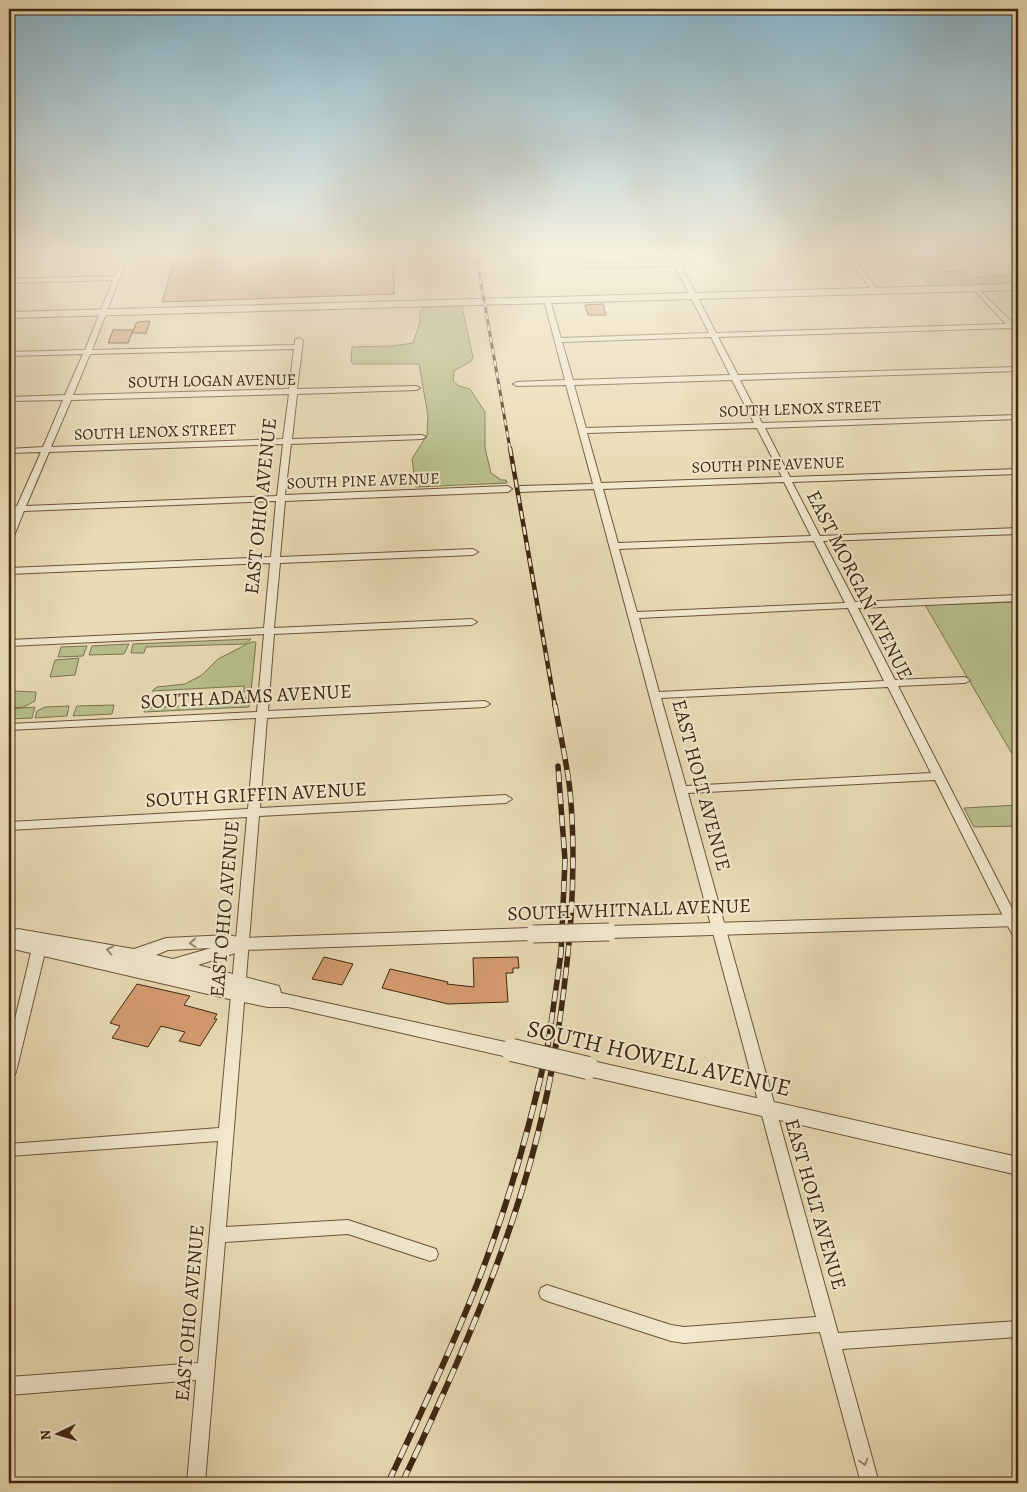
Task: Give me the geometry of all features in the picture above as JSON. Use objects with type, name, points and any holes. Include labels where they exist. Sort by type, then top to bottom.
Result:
[{"type":"street","points":[[9,536],[100,324]]},
{"type":"street","name":"EAST HOLT AVENUE","points":[[553,324],[766,1109],[870,1483]]},
{"type":"street","name":"EAST MORGAN AVENUE","points":[[707,324],[938,776],[1016,924]]},
{"type":"street","points":[[557,340],[1016,328]]},
{"type":"street","name":"EAST OHIO AVENUE","points":[[88,352],[298,343],[269,631],[196,1483]]},
{"type":"street","points":[[9,354],[88,352]]},
{"type":"street","points":[[517,384],[734,376],[1018,369]]},
{"type":"street","name":"SOUTH LOGAN AVENUE","points":[[9,399],[416,388]]},
{"type":"street","name":"SOUTH LENOX STREET","points":[[582,431],[1018,416]]},
{"type":"street","name":"SOUTH LENOX STREET","points":[[9,451],[422,437]]},
{"type":"street","name":"SOUTH PINE AVENUE","points":[[520,489],[1018,471]]},
{"type":"street","name":"SOUTH PINE AVENUE","points":[[9,509],[508,489]]},
{"type":"street","points":[[614,546],[1018,530]]},
{"type":"street","points":[[9,571],[473,552]]},
{"type":"street","points":[[632,615],[1018,598]]},
{"type":"street","points":[[9,643],[472,622]]},
{"type":"street","points":[[654,695],[965,680]]},
{"type":"street","name":"SOUTH ADAMS AVENUE","points":[[9,727],[485,704]]},
{"type":"street","points":[[680,790],[938,776]]},
{"type":"street","name":"SOUTH GRIFFIN AVENUE","points":[[9,826],[506,799]]},
{"type":"street","name":"SOUTH WHITNALL AVENUE","points":[[136,956],[166,944],[229,942],[242,944],[718,929],[1016,924]]},
{"type":"street","name":"SOUTH HOWELL AVENUE","points":[[9,934],[144,973],[238,988]]},
{"type":"street","name":"SOUTH HOWELL AVENUE","points":[[9,942],[40,943],[136,956],[174,964],[268,1000],[288,1000],[1018,1166]]},
{"type":"street","points":[[9,1072],[40,943]]},
{"type":"street","name":"SOUTH WHITNALL AVENUE","points":[[144,973],[229,950],[242,944]]},
{"type":"street","points":[[9,1150],[226,1134]]},
{"type":"street","points":[[217,1235],[348,1227],[430,1254]]},
{"type":"street","points":[[547,1293],[671,1333],[684,1335],[826,1324]]},
{"type":"street","points":[[832,1342],[1018,1329]]},
{"type":"street","points":[[9,1386],[206,1371]]},
{"type":"green space","points":[[419,324],[466,324],[473,358],[470,362],[454,371],[453,381],[459,386],[470,389],[485,412],[485,448],[491,473],[501,480],[506,480],[507,483],[416,487],[412,459],[427,435],[428,416],[419,364],[354,364],[351,362],[352,347],[392,346],[413,343]]},
{"type":"green space","points":[[1018,602],[1018,764],[925,605]]},
{"type":"green space","points":[[251,639],[245,644],[146,647],[144,653],[131,653],[133,644]]},
{"type":"green space","points":[[251,642],[256,642],[251,692],[244,692],[244,686],[152,691],[157,687],[185,684],[202,675],[218,659]]},
{"type":"green space","points":[[129,644],[124,654],[89,655],[92,646]]},
{"type":"green space","points":[[87,646],[83,656],[58,657],[61,647]]},
{"type":"green space","points":[[79,658],[75,675],[50,677],[55,660]]},
{"type":"green space","points":[[14,691],[36,692],[35,701],[24,707],[9,708],[9,693]]},
{"type":"green space","points":[[250,697],[249,707],[144,712],[145,708],[235,703],[243,698]]},
{"type":"green space","points":[[114,705],[112,714],[73,716],[77,706]]},
{"type":"green space","points":[[69,706],[67,716],[35,718],[37,711],[45,707]]},
{"type":"green space","points":[[35,707],[32,718],[9,719],[9,709]]},
{"type":"green space","points":[[1018,805],[1018,826],[974,827],[964,808]]},
{"type":"building","points":[[136,324],[149,324],[146,333],[132,333]]},
{"type":"building","points":[[113,330],[133,330],[128,343],[108,343]]},
{"type":"building","points":[[324,957],[353,964],[342,985],[312,979]]},
{"type":"building","points":[[518,957],[519,968],[513,968],[513,973],[506,973],[508,1002],[448,1004],[382,988],[390,969],[448,982],[447,984],[474,987],[473,958]]},
{"type":"building","points":[[137,984],[190,996],[184,1005],[217,1014],[214,1019],[217,1019],[200,1046],[179,1041],[185,1032],[161,1026],[148,1047],[112,1038],[120,1026],[110,1023]]},
{"type":"railway","points":[[488,324],[510,449]]},
{"type":"railway","points":[[510,448],[555,706]]},
{"type":"railway","points":[[555,705],[570,791],[573,855],[571,919],[556,1045]]},
{"type":"railway","points":[[548,1045],[561,953],[565,860],[558,766]]},
{"type":"railway","points":[[388,1483],[475,1290],[520,1157],[548,1044]]},
{"type":"railway","points":[[402,1483],[474,1324],[515,1214],[532,1158],[556,1044]]}]
